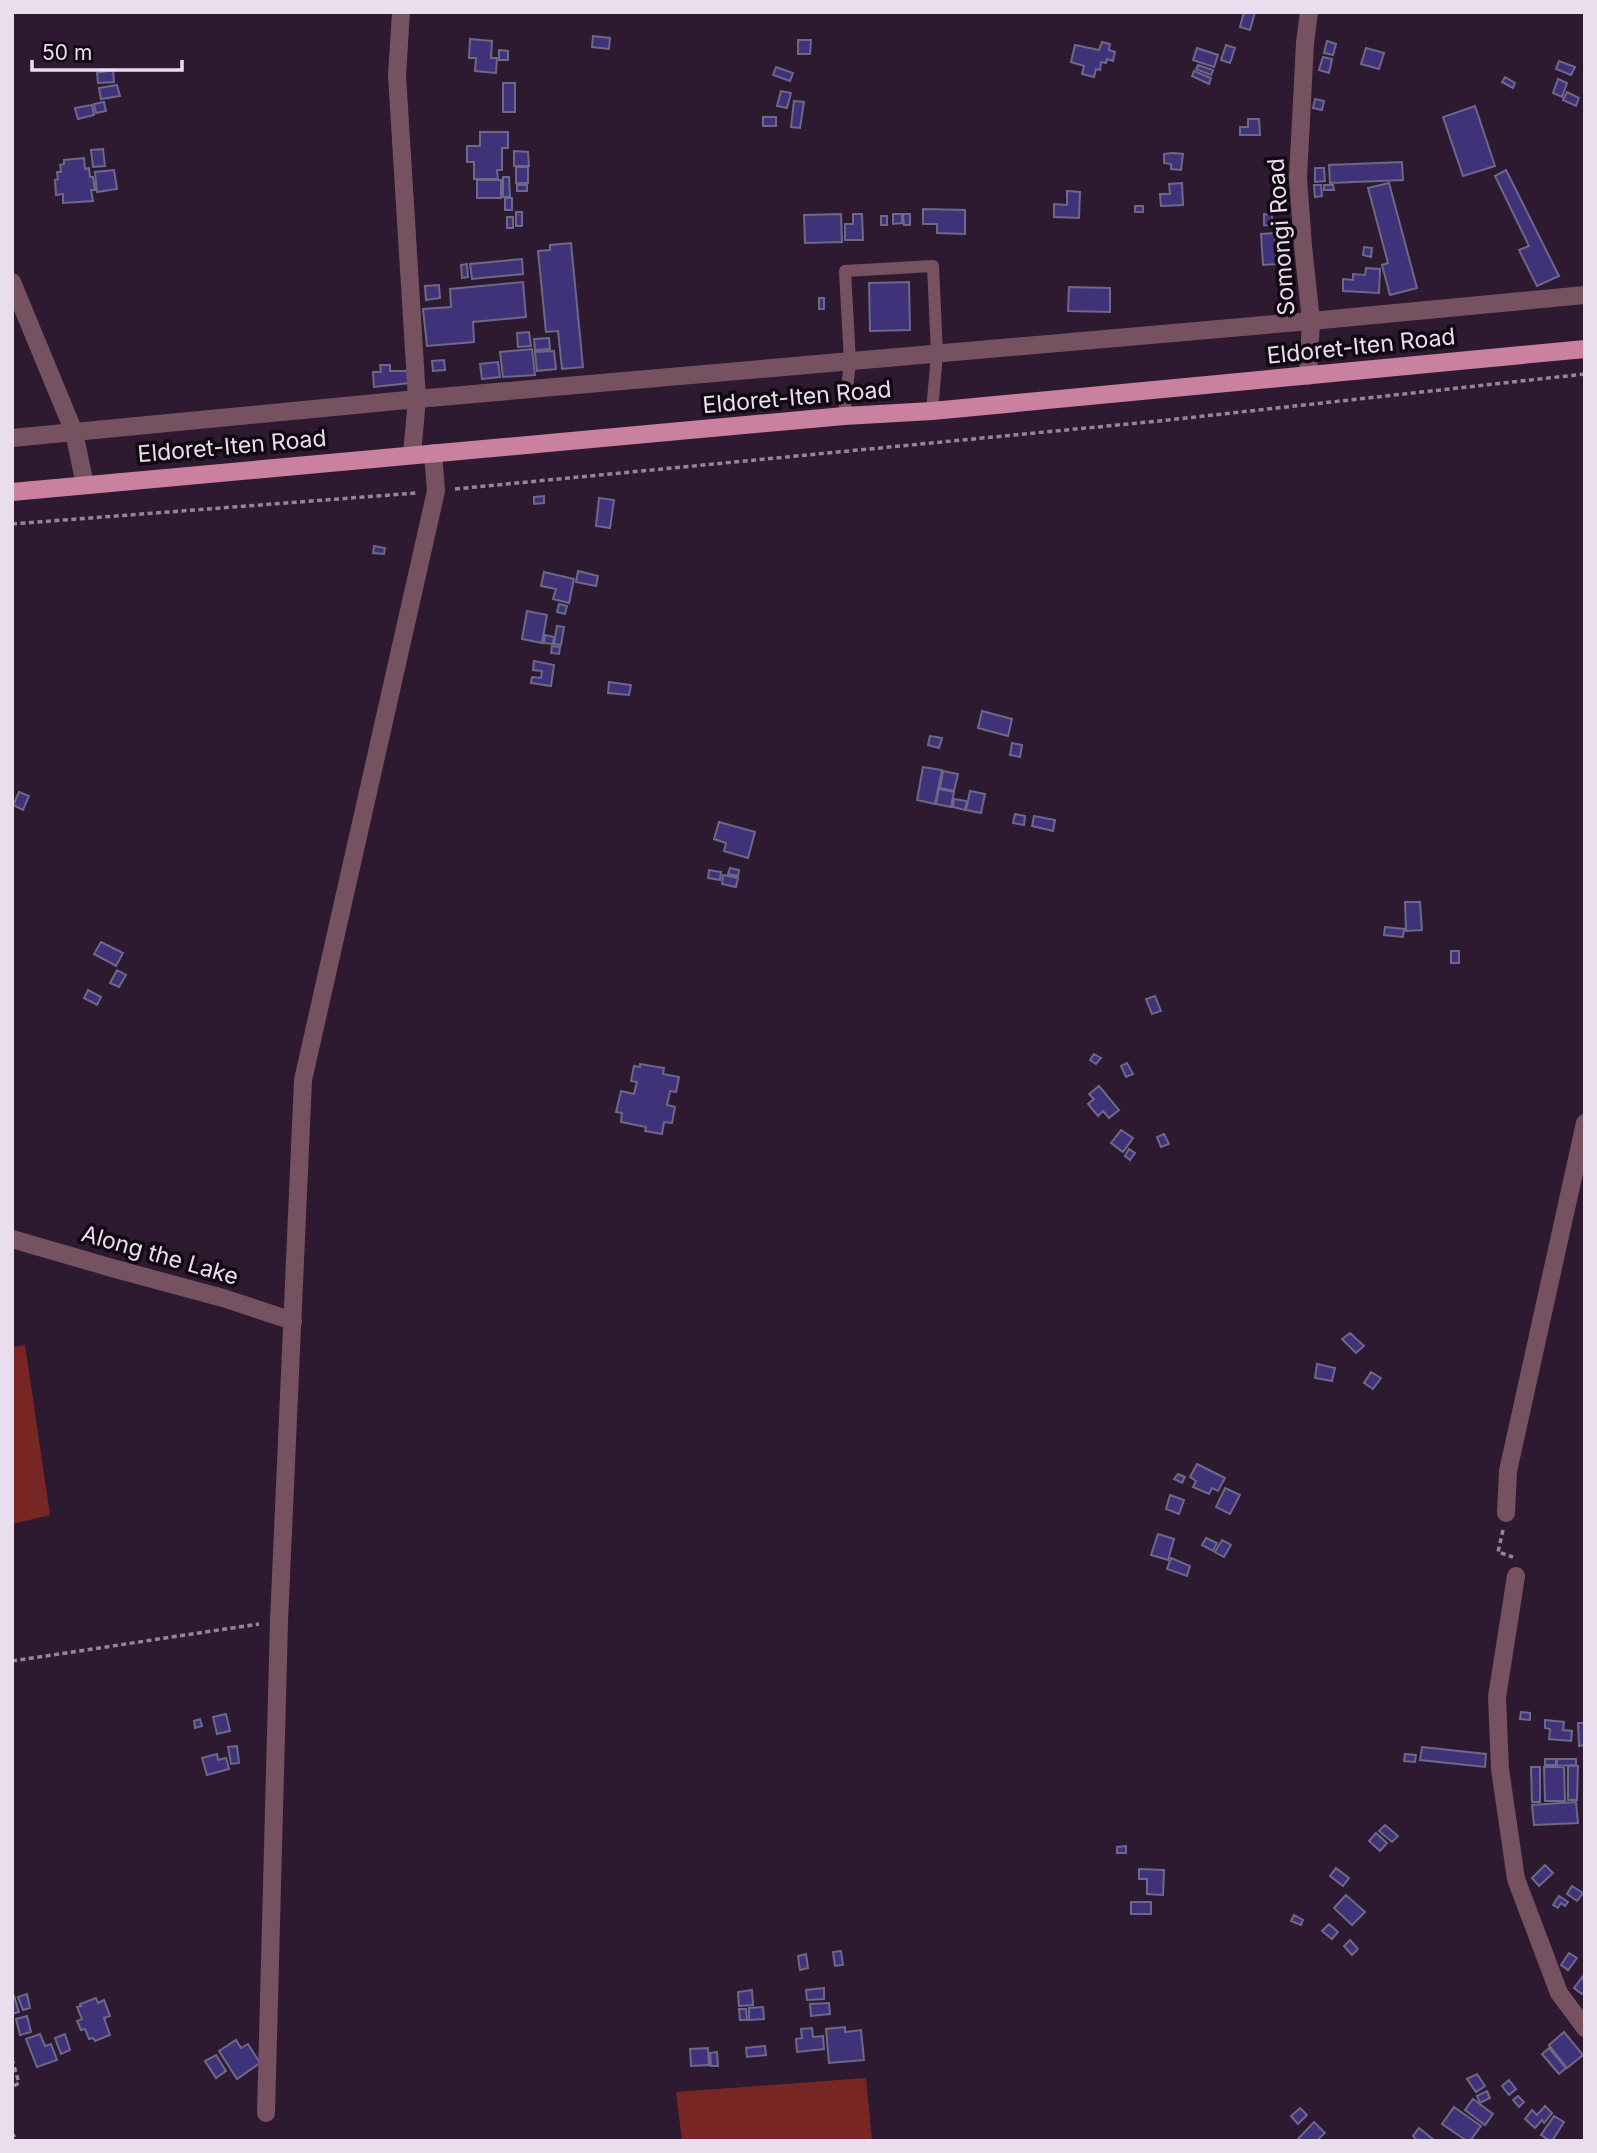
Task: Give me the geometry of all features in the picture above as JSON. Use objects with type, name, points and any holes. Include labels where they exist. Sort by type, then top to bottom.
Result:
[{"type":"main road","name":"Eldoret-Iten Road","points":[[12,492],[412,454],[844,416],[932,411],[1585,349]]},
{"type":"street","points":[[401,12],[397,75],[417,399],[412,454]]},
{"type":"street","name":"Somongi Road","points":[[1308,376],[1311,321],[1298,177],[1309,12]]},
{"type":"street","points":[[12,282],[75,432],[85,485]]},
{"type":"street","points":[[12,438],[417,399],[1585,295]]},
{"type":"street","points":[[266,2113],[279,1621],[303,1080],[436,491],[433,453]]},
{"type":"street","points":[[1506,1513],[1508,1471],[1585,1123]]},
{"type":"street","name":"Along the Lake","points":[[12,1239],[223,1298],[293,1321]]},
{"type":"street","points":[[1516,1576],[1497,1697],[1502,1783],[1516,1879],[1559,1993],[1585,2028]]},
{"type":"lane","points":[[844,416],[849,362],[845,271],[933,266],[937,354],[932,411]]},
{"type":"path","points":[[12,524],[436,491],[1159,421],[1585,374]]},
{"type":"path","points":[[1506,1513],[1498,1552],[1521,1559],[1516,1576]]},
{"type":"path","points":[[12,1661],[279,1621]]},
{"type":"path","points":[[12,2059],[19,2083],[12,2087]]},
{"type":"path","points":[[12,2133],[18,2141]]},
{"type":"shaded area","points":[[25,1345],[50,1515],[12,1524],[12,1347]]},
{"type":"shaded area","points":[[866,2078],[872,2141],[682,2141],[676,2092]]},
{"type":"building","points":[[1244,12],[1255,12],[1250,30],[1240,27]]},
{"type":"building","points":[[593,36],[610,38],[609,49],[592,47]]},
{"type":"building","points":[[470,39],[492,41],[491,58],[497,58],[496,73],[475,71],[476,58],[469,58]]},
{"type":"building","points":[[798,40],[811,40],[810,54],[798,54]]},
{"type":"building","points":[[1327,41],[1336,44],[1333,55],[1324,53]]},
{"type":"building","points":[[1102,42],[1110,44],[1109,50],[1115,52],[1113,61],[1107,59],[1106,63],[1101,62],[1100,70],[1096,69],[1094,77],[1082,74],[1084,66],[1071,62],[1075,45],[1099,50]]},
{"type":"building","points":[[1226,45],[1235,48],[1230,63],[1221,60]]},
{"type":"building","points":[[1197,48],[1218,55],[1214,67],[1193,60]]},
{"type":"building","points":[[1366,48],[1384,53],[1379,69],[1361,64]]},
{"type":"building","points":[[499,50],[508,51],[508,60],[499,60]]},
{"type":"building","points":[[1323,57],[1332,59],[1329,73],[1319,70]]},
{"type":"building","points":[[1559,61],[1575,67],[1571,75],[1556,69]]},
{"type":"building","points":[[1198,65],[1213,70],[1211,75],[1196,69]]},
{"type":"building","points":[[776,67],[793,73],[790,81],[773,75]]},
{"type":"building","points":[[113,70],[114,82],[98,83],[97,73]]},
{"type":"building","points":[[1194,71],[1211,78],[1209,84],[1192,76]]},
{"type":"building","points":[[1505,77],[1515,83],[1513,88],[1502,82]]},
{"type":"building","points":[[1558,79],[1567,83],[1562,97],[1553,93]]},
{"type":"building","points":[[503,83],[515,83],[515,112],[503,112]]},
{"type":"building","points":[[117,85],[120,96],[101,99],[99,88]]},
{"type":"building","points":[[781,91],[791,93],[787,108],[777,106]]},
{"type":"building","points":[[1567,92],[1579,98],[1576,106],[1563,100]]},
{"type":"building","points":[[1315,99],[1324,101],[1322,110],[1313,108]]},
{"type":"building","points":[[794,101],[804,102],[800,128],[791,127]]},
{"type":"building","points":[[104,102],[106,111],[96,113],[94,104]]},
{"type":"building","points":[[92,105],[94,115],[78,119],[75,108]]},
{"type":"building","points":[[1475,106],[1495,166],[1463,176],[1443,117]]},
{"type":"building","points":[[763,117],[776,117],[776,126],[763,126]]},
{"type":"building","points":[[1248,119],[1259,119],[1260,135],[1240,135],[1240,127],[1248,127]]},
{"type":"building","points":[[480,132],[508,132],[508,148],[502,148],[502,170],[497,170],[498,179],[474,179],[474,162],[467,162],[467,146],[480,146]]},
{"type":"building","points":[[103,149],[105,166],[93,167],[91,150]]},
{"type":"building","points":[[514,151],[528,152],[529,166],[514,166]]},
{"type":"building","points":[[1164,154],[1183,154],[1181,170],[1171,169],[1171,164],[1164,163]]},
{"type":"building","points":[[84,158],[85,169],[89,168],[90,177],[93,177],[93,201],[63,203],[63,194],[56,195],[55,180],[58,179],[57,172],[61,172],[60,165],[64,164],[64,160]]},
{"type":"building","points":[[1402,162],[1403,180],[1330,183],[1329,165]]},
{"type":"building","points":[[516,167],[528,167],[528,183],[516,183]]},
{"type":"building","points":[[1315,168],[1324,168],[1325,181],[1315,182]]},
{"type":"building","points":[[114,170],[117,189],[97,192],[95,172]]},
{"type":"building","points":[[1506,170],[1559,276],[1537,286],[1519,250],[1529,246],[1495,176]]},
{"type":"building","points":[[503,177],[509,177],[510,197],[503,197]]},
{"type":"building","points":[[477,180],[501,180],[501,198],[477,198]]},
{"type":"building","points":[[1182,183],[1183,205],[1161,206],[1160,194],[1170,194],[1169,184]]},
{"type":"building","points":[[1389,183],[1417,288],[1390,295],[1382,265],[1388,263],[1368,188]]},
{"type":"building","points":[[517,185],[527,185],[527,191],[517,191]]},
{"type":"building","points":[[1314,185],[1321,185],[1322,196],[1315,197]]},
{"type":"building","points":[[1324,185],[1333,185],[1334,190],[1324,190]]},
{"type":"building","points":[[1067,191],[1080,192],[1079,218],[1054,217],[1054,204],[1067,205]]},
{"type":"building","points":[[505,198],[512,198],[512,210],[505,210]]},
{"type":"building","points":[[1135,206],[1143,206],[1143,212],[1135,212]]},
{"type":"building","points":[[923,209],[965,210],[965,234],[937,233],[937,224],[923,224]]},
{"type":"building","points":[[516,212],[522,212],[522,226],[516,226]]},
{"type":"building","points":[[841,214],[842,242],[805,243],[804,215]]},
{"type":"building","points":[[853,214],[862,214],[863,240],[845,240],[845,224],[853,224]]},
{"type":"building","points":[[893,214],[902,214],[902,223],[893,224]]},
{"type":"building","points":[[903,214],[910,214],[910,225],[904,225]]},
{"type":"building","points":[[1264,214],[1272,215],[1272,226],[1264,225]]},
{"type":"building","points":[[881,216],[887,216],[887,225],[881,225]]},
{"type":"building","points":[[507,217],[513,217],[513,228],[507,228]]},
{"type":"building","points":[[1275,233],[1277,264],[1263,265],[1261,234]]},
{"type":"building","points":[[571,243],[583,367],[562,369],[558,331],[546,332],[538,251],[550,250],[550,245]]},
{"type":"building","points":[[1364,247],[1372,248],[1371,257],[1363,255]]},
{"type":"building","points":[[522,259],[523,274],[472,279],[470,264]]},
{"type":"building","points":[[467,264],[468,277],[462,278],[461,265]]},
{"type":"building","points":[[1366,268],[1380,269],[1379,293],[1343,291],[1343,279],[1353,280],[1353,274],[1365,275]]},
{"type":"building","points":[[523,282],[526,317],[473,322],[474,342],[427,346],[423,309],[451,307],[450,289]]},
{"type":"building","points":[[909,282],[910,330],[870,331],[869,283]]},
{"type":"building","points":[[439,285],[440,298],[426,300],[425,286]]},
{"type":"building","points":[[1069,287],[1110,288],[1110,312],[1068,311]]},
{"type":"building","points":[[819,298],[824,298],[824,309],[819,309]]},
{"type":"building","points":[[529,332],[531,346],[518,347],[517,333]]},
{"type":"building","points":[[549,338],[550,349],[535,350],[534,339]]},
{"type":"building","points":[[532,349],[535,375],[503,377],[500,352]]},
{"type":"building","points":[[554,351],[556,369],[537,371],[535,352]]},
{"type":"building","points":[[444,360],[445,370],[433,371],[432,361]]},
{"type":"building","points":[[498,362],[500,377],[482,379],[480,364]]},
{"type":"building","points":[[380,365],[390,365],[390,371],[409,371],[410,383],[374,387],[373,372],[381,372]]},
{"type":"building","points":[[544,496],[544,503],[534,504],[534,497]]},
{"type":"building","points":[[599,498],[614,500],[610,528],[596,526]]},
{"type":"building","points":[[374,546],[385,548],[384,554],[373,553]]},
{"type":"building","points":[[578,571],[598,576],[596,586],[576,582]]},
{"type":"building","points":[[544,572],[574,579],[569,603],[553,599],[556,589],[541,586]]},
{"type":"building","points":[[559,604],[567,606],[565,614],[557,612]]},
{"type":"building","points":[[527,611],[547,615],[542,643],[522,639]]},
{"type":"building","points":[[557,626],[564,627],[561,645],[554,644]]},
{"type":"building","points":[[545,635],[554,637],[553,644],[544,643]]},
{"type":"building","points":[[552,646],[560,647],[559,654],[551,653]]},
{"type":"building","points":[[534,661],[554,665],[551,686],[531,683],[532,677],[541,678],[542,671],[533,670]]},
{"type":"building","points":[[609,682],[631,685],[629,695],[608,693]]},
{"type":"building","points":[[982,711],[1012,719],[1008,736],[978,728]]},
{"type":"building","points":[[930,736],[942,738],[939,748],[928,745]]},
{"type":"building","points":[[1012,743],[1022,745],[1020,757],[1010,755]]},
{"type":"building","points":[[923,767],[942,770],[935,804],[917,800]]},
{"type":"building","points":[[943,771],[958,774],[954,791],[940,788]]},
{"type":"building","points":[[939,789],[954,792],[951,807],[936,804]]},
{"type":"building","points":[[970,791],[985,794],[981,813],[966,810]]},
{"type":"building","points":[[19,792],[29,796],[23,810],[13,805]]},
{"type":"building","points":[[954,799],[967,801],[965,810],[953,807]]},
{"type":"building","points":[[1015,814],[1025,816],[1024,825],[1013,823]]},
{"type":"building","points":[[1034,816],[1055,820],[1053,831],[1032,826]]},
{"type":"building","points":[[719,822],[755,832],[748,858],[724,851],[726,843],[714,839]]},
{"type":"building","points":[[730,868],[739,870],[738,876],[728,874]]},
{"type":"building","points":[[709,870],[721,872],[720,880],[708,878]]},
{"type":"building","points":[[723,875],[738,878],[736,887],[722,884]]},
{"type":"building","points":[[1405,902],[1420,902],[1422,930],[1406,931]]},
{"type":"building","points":[[1385,927],[1404,929],[1403,937],[1384,935]]},
{"type":"building","points":[[101,942],[123,953],[116,966],[94,954]]},
{"type":"building","points":[[1451,951],[1459,951],[1459,963],[1451,963]]},
{"type":"building","points":[[117,970],[126,975],[119,987],[110,983]]},
{"type":"building","points":[[88,990],[101,997],[97,1005],[84,998]]},
{"type":"building","points":[[1155,996],[1161,1011],[1152,1014],[1146,999]]},
{"type":"building","points":[[1094,1054],[1101,1058],[1096,1064],[1090,1060]]},
{"type":"building","points":[[1127,1063],[1133,1074],[1126,1077],[1121,1066]]},
{"type":"building","points":[[640,1064],[664,1068],[663,1074],[679,1077],[676,1092],[670,1091],[667,1105],[675,1107],[672,1123],[664,1122],[662,1134],[645,1131],[646,1127],[621,1122],[622,1113],[616,1112],[621,1091],[634,1094],[637,1082],[631,1081],[634,1066],[640,1067]]},
{"type":"building","points":[[1099,1086],[1119,1110],[1109,1118],[1103,1111],[1098,1116],[1088,1104],[1094,1099],[1089,1094]]},
{"type":"building","points":[[1121,1130],[1133,1138],[1123,1152],[1111,1143]]},
{"type":"building","points":[[1164,1134],[1169,1144],[1161,1147],[1157,1137]]},
{"type":"building","points":[[1129,1149],[1135,1153],[1130,1160],[1125,1156]]},
{"type":"building","points":[[1350,1333],[1364,1346],[1356,1353],[1342,1339]]},
{"type":"building","points":[[1317,1364],[1335,1368],[1332,1381],[1315,1378]]},
{"type":"building","points":[[1371,1372],[1381,1378],[1373,1389],[1364,1383]]},
{"type":"building","points":[[1197,1464],[1225,1478],[1218,1491],[1212,1488],[1209,1494],[1193,1487],[1196,1481],[1190,1477]]},
{"type":"building","points":[[1178,1474],[1185,1477],[1182,1483],[1174,1479]]},
{"type":"building","points":[[1225,1488],[1240,1495],[1230,1514],[1216,1507]]},
{"type":"building","points":[[1170,1495],[1184,1500],[1179,1514],[1166,1509]]},
{"type":"building","points":[[1158,1534],[1174,1539],[1168,1560],[1151,1555]]},
{"type":"building","points":[[1206,1538],[1217,1543],[1213,1551],[1202,1545]]},
{"type":"building","points":[[1222,1540],[1231,1545],[1224,1557],[1215,1552]]},
{"type":"building","points":[[1171,1558],[1190,1566],[1187,1576],[1167,1569]]},
{"type":"building","points":[[1521,1712],[1530,1713],[1530,1720],[1520,1719]]},
{"type":"building","points":[[226,1714],[230,1731],[217,1734],[213,1717]]},
{"type":"building","points":[[200,1719],[202,1726],[195,1728],[194,1721]]},
{"type":"building","points":[[1545,1720],[1564,1722],[1563,1730],[1572,1731],[1571,1741],[1549,1739],[1550,1729],[1545,1728]]},
{"type":"building","points":[[1578,1723],[1585,1723],[1585,1745],[1579,1746]]},
{"type":"building","points":[[237,1746],[239,1763],[231,1764],[228,1747]]},
{"type":"building","points":[[1422,1747],[1486,1754],[1485,1767],[1420,1760]]},
{"type":"building","points":[[217,1754],[218,1760],[226,1758],[229,1769],[207,1775],[202,1758]]},
{"type":"building","points":[[1405,1754],[1416,1755],[1415,1762],[1404,1761]]},
{"type":"building","points":[[1545,1759],[1556,1759],[1556,1765],[1545,1765]]},
{"type":"building","points":[[1557,1759],[1576,1759],[1576,1765],[1557,1766]]},
{"type":"building","points":[[1568,1766],[1578,1766],[1577,1800],[1568,1800]]},
{"type":"building","points":[[1531,1767],[1540,1767],[1540,1802],[1532,1802]]},
{"type":"building","points":[[1544,1767],[1564,1767],[1565,1801],[1545,1801]]},
{"type":"building","points":[[1576,1802],[1578,1823],[1534,1825],[1532,1805]]},
{"type":"building","points":[[1385,1825],[1398,1836],[1392,1842],[1379,1831]]},
{"type":"building","points":[[1376,1833],[1387,1843],[1380,1851],[1369,1841]]},
{"type":"building","points":[[1126,1846],[1126,1853],[1117,1853],[1117,1847]]},
{"type":"building","points":[[1545,1865],[1553,1873],[1539,1886],[1532,1878]]},
{"type":"building","points":[[1336,1868],[1349,1878],[1343,1886],[1330,1876]]},
{"type":"building","points":[[1139,1869],[1164,1870],[1163,1895],[1147,1894],[1147,1879],[1139,1879]]},
{"type":"building","points":[[1572,1886],[1583,1893],[1577,1901],[1567,1894]]},
{"type":"building","points":[[1346,1895],[1365,1912],[1352,1925],[1334,1908]]},
{"type":"building","points":[[1559,1896],[1568,1902],[1565,1906],[1561,1903],[1558,1908],[1553,1905]]},
{"type":"building","points":[[1131,1902],[1151,1902],[1151,1914],[1131,1914]]},
{"type":"building","points":[[1294,1915],[1303,1920],[1301,1925],[1291,1921]]},
{"type":"building","points":[[1329,1924],[1338,1932],[1332,1939],[1322,1931]]},
{"type":"building","points":[[1350,1940],[1358,1949],[1352,1955],[1344,1946]]},
{"type":"building","points":[[841,1951],[843,1965],[835,1966],[833,1952]]},
{"type":"building","points":[[1569,1953],[1577,1958],[1568,1970],[1561,1965]]},
{"type":"building","points":[[806,1954],[808,1968],[800,1970],[798,1956]]},
{"type":"building","points":[[1583,1976],[1585,1990],[1582,1994],[1574,1988]]},
{"type":"building","points":[[824,1988],[824,1999],[807,2000],[806,1990]]},
{"type":"building","points":[[752,1990],[753,2005],[739,2006],[738,1992]]},
{"type":"building","points":[[27,1994],[30,2008],[23,2010],[18,1997]]},
{"type":"building","points":[[12,1996],[19,2012],[12,2014]]},
{"type":"building","points":[[96,1998],[98,2003],[104,2000],[110,2016],[104,2018],[110,2035],[95,2041],[93,2038],[89,2039],[85,2029],[81,2030],[77,2021],[82,2019],[77,2007]]},
{"type":"building","points":[[829,2003],[830,2014],[811,2016],[810,2004]]},
{"type":"building","points":[[763,2007],[764,2019],[749,2020],[749,2008]]},
{"type":"building","points":[[739,2009],[746,2009],[747,2020],[740,2020]]},
{"type":"building","points":[[27,2016],[31,2032],[20,2035],[16,2019]]},
{"type":"building","points":[[845,2027],[845,2032],[861,2030],[864,2060],[829,2063],[826,2029]]},
{"type":"building","points":[[812,2028],[813,2037],[823,2036],[824,2049],[797,2052],[796,2039],[802,2038],[801,2029]]},
{"type":"building","points":[[1564,2032],[1583,2055],[1567,2068],[1549,2045]]},
{"type":"building","points":[[40,2034],[45,2046],[51,2044],[57,2060],[37,2067],[26,2039]]},
{"type":"building","points":[[65,2034],[70,2050],[61,2054],[55,2038]]},
{"type":"building","points":[[236,2040],[241,2048],[248,2044],[260,2063],[237,2079],[219,2051]]},
{"type":"building","points":[[765,2046],[766,2055],[747,2057],[746,2048]]},
{"type":"building","points":[[708,2048],[709,2065],[691,2066],[690,2049]]},
{"type":"building","points":[[1549,2048],[1566,2068],[1559,2074],[1542,2054]]},
{"type":"building","points":[[717,2052],[718,2066],[711,2066],[710,2053]]},
{"type":"building","points":[[216,2055],[226,2071],[216,2078],[205,2061]]},
{"type":"building","points":[[1477,2074],[1485,2086],[1476,2092],[1467,2079]]},
{"type":"building","points":[[1509,2080],[1516,2089],[1509,2095],[1502,2086]]},
{"type":"building","points":[[1487,2091],[1490,2098],[1480,2103],[1477,2096]]},
{"type":"building","points":[[1518,2096],[1524,2102],[1519,2107],[1513,2100]]},
{"type":"building","points":[[1473,2099],[1493,2114],[1485,2125],[1465,2110]]},
{"type":"building","points":[[1545,2106],[1552,2113],[1544,2123],[1542,2120],[1535,2128],[1525,2119],[1532,2110],[1537,2115]]},
{"type":"building","points":[[1454,2107],[1481,2126],[1470,2141],[1442,2124]]},
{"type":"building","points":[[1300,2108],[1307,2115],[1298,2124],[1291,2116]]},
{"type":"building","points":[[1554,2116],[1564,2122],[1550,2141],[1541,2135]]},
{"type":"building","points":[[1314,2122],[1325,2133],[1316,2141],[1299,2141],[1298,2139]]},
{"type":"building","points":[[1419,2128],[1434,2141],[1418,2141],[1413,2136]]}]
